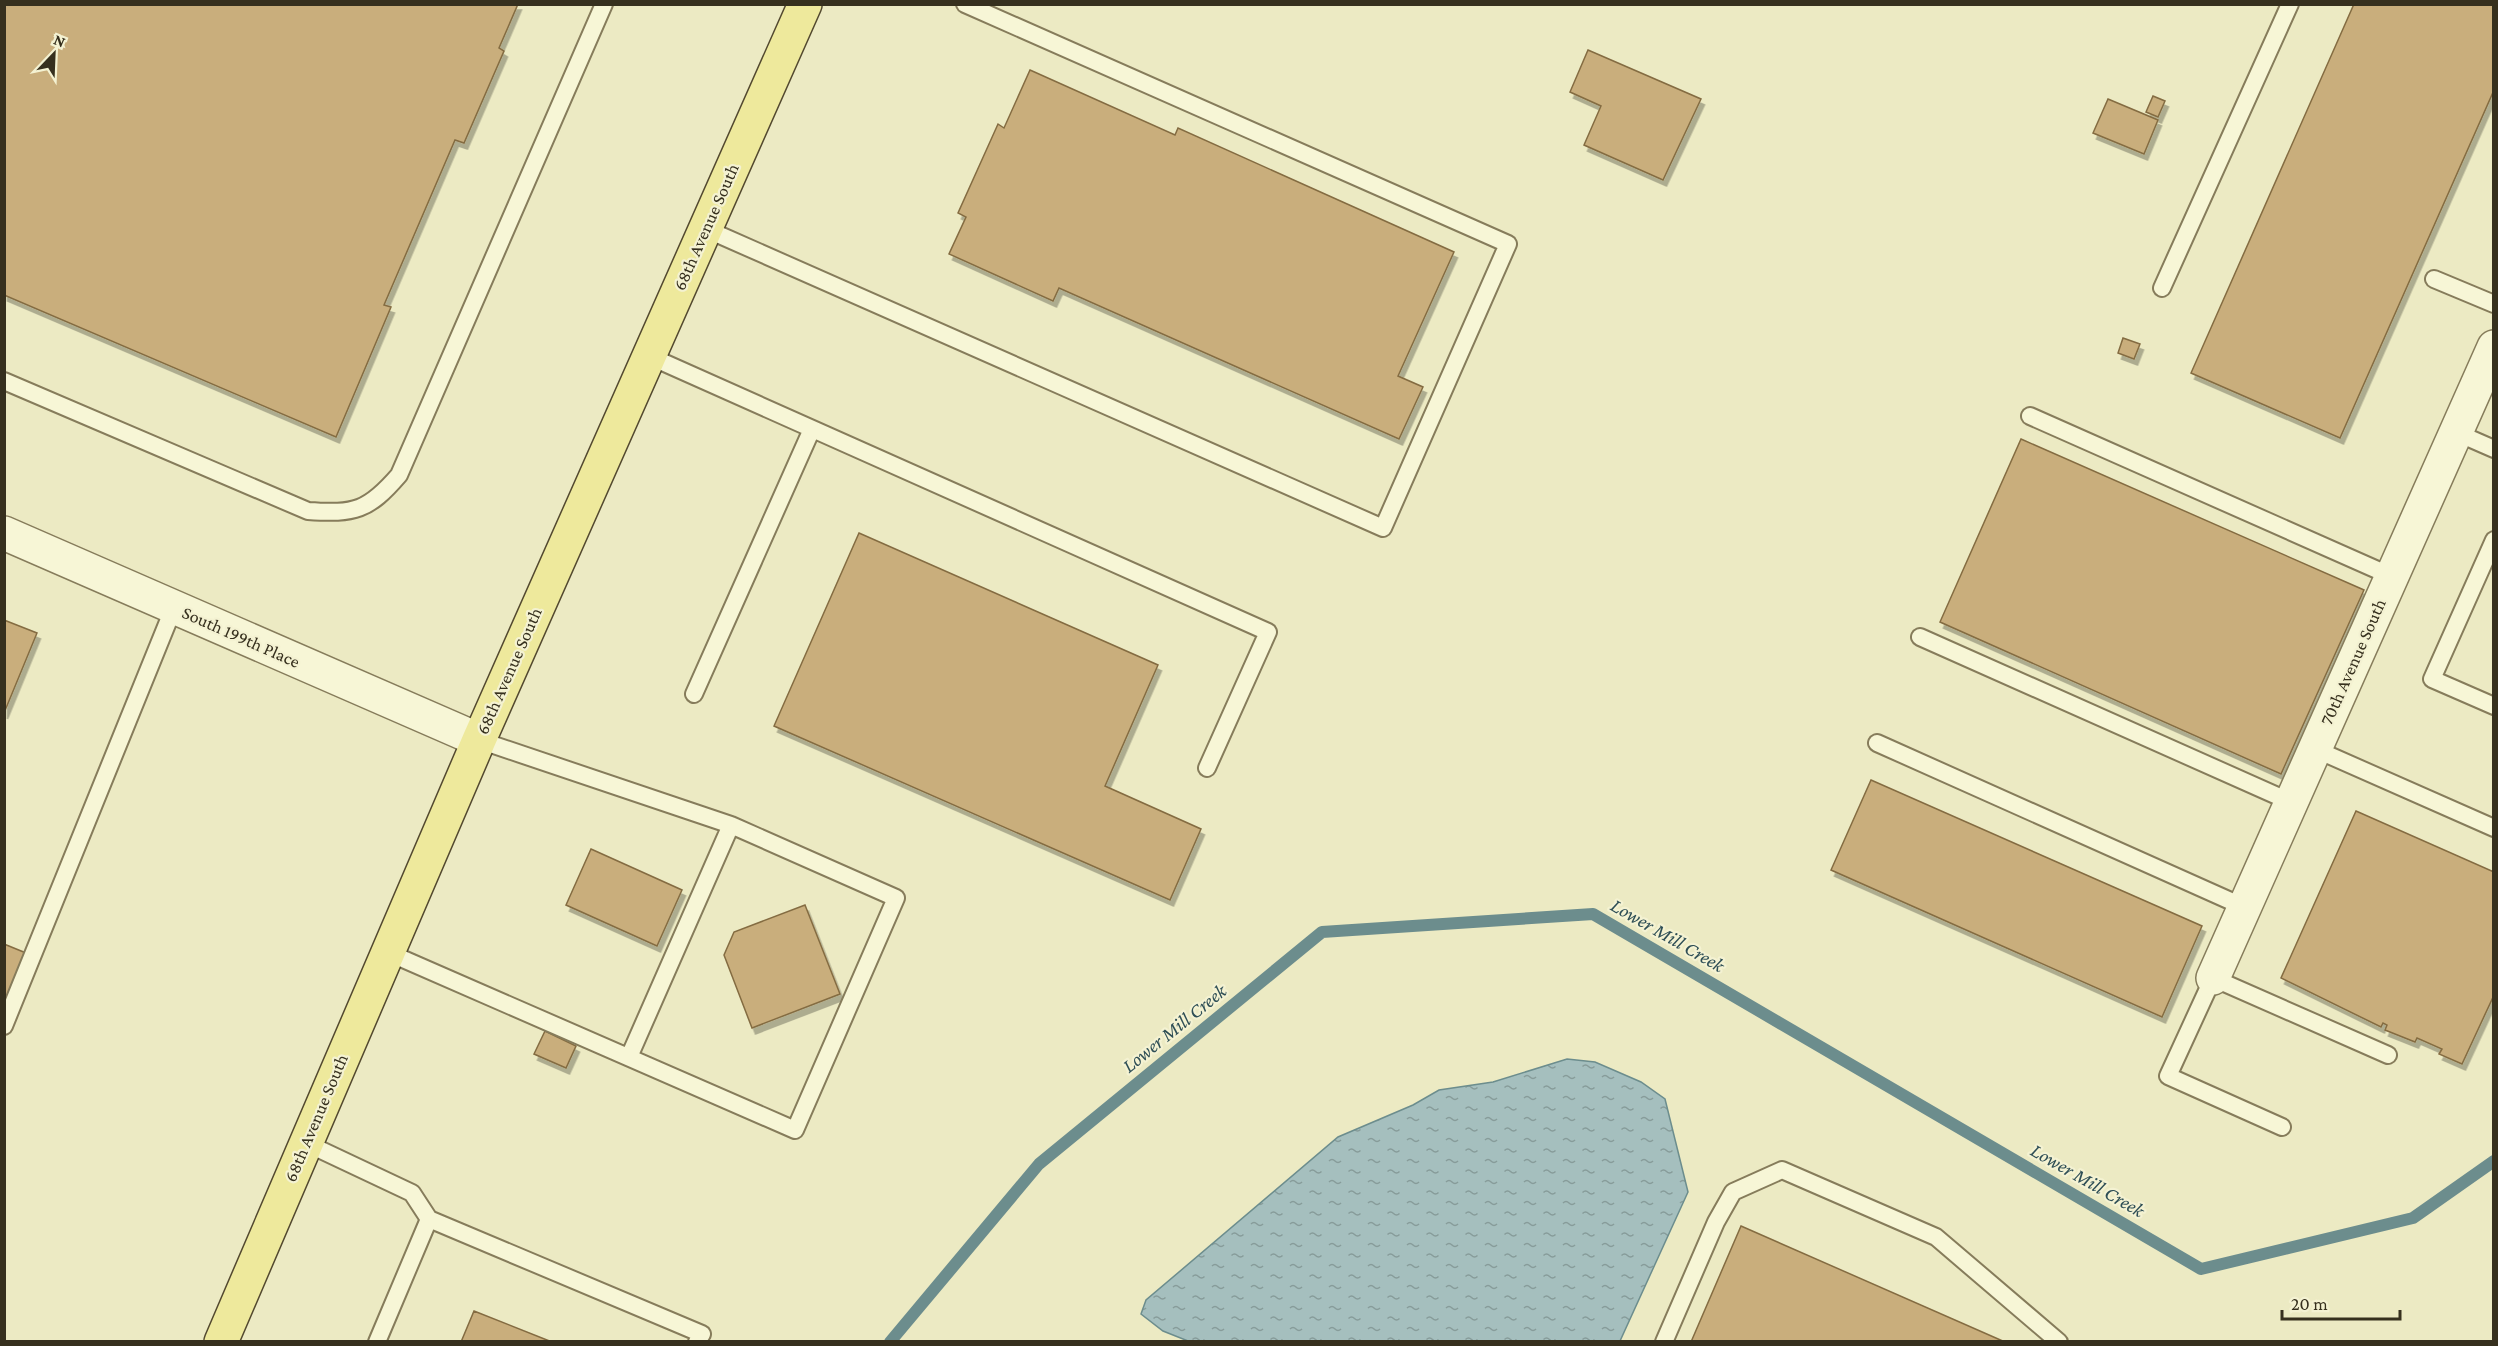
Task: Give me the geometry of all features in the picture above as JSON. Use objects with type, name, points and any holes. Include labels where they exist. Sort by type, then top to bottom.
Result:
[{"type":"main road","name":"68th Avenue South","points":[[220,1341],[478,740],[805,4]]},
{"type":"street","name":"70th Avenue South","points":[[2213,978],[2493,346]]},
{"type":"street","name":"South 199th Place","points":[[4,533],[478,740]]},
{"type":"lane","points":[[4,381],[308,511],[344,513],[378,499],[399,475],[604,4]]},
{"type":"lane","points":[[706,230],[1383,528],[1508,244],[965,4]]},
{"type":"lane","points":[[2162,288],[2290,4]]},
{"type":"lane","points":[[2434,279],[2493,304]]},
{"type":"lane","points":[[648,356],[1268,632],[1207,768]]},
{"type":"lane","points":[[2030,416],[2391,576]]},
{"type":"lane","points":[[694,694],[812,429]]},
{"type":"lane","points":[[2455,432],[2493,449]]},
{"type":"lane","points":[[2493,540],[2432,679],[2493,706]]},
{"type":"lane","points":[[4,1026],[174,607]]},
{"type":"lane","points":[[1920,637],[2291,802]]},
{"type":"lane","points":[[387,952],[795,1130],[896,898],[731,825],[478,740]]},
{"type":"lane","points":[[1877,743],[2244,907]]},
{"type":"lane","points":[[2315,749],[2493,828]]},
{"type":"lane","points":[[629,1057],[731,825]]},
{"type":"lane","points":[[2282,1127],[2168,1076],[2213,978],[2388,1055]]},
{"type":"lane","points":[[306,1143],[412,1193],[429,1219],[699,1338]]},
{"type":"lane","points":[[1664,1341],[1716,1222],[1733,1192],[1782,1170],[1936,1237],[2059,1341]]},
{"type":"lane","points":[[377,1341],[429,1219]]},
{"type":"water","points":[[1567,1059],[1595,1062],[1641,1082],[1665,1099],[1688,1192],[1620,1341],[1188,1341],[1163,1331],[1141,1314],[1146,1300],[1338,1137],[1413,1105],[1439,1090],[1493,1082]]},
{"type":"building","points":[[4,4],[518,4],[499,48],[504,51],[464,143],[455,140],[384,305],[391,307],[336,437],[4,295]]},
{"type":"building","points":[[2354,4],[2494,4],[2494,90],[2340,438],[2191,373]]},
{"type":"building","points":[[1588,50],[1701,99],[1663,180],[1584,145],[1601,106],[1570,92]]},
{"type":"building","points":[[1030,70],[1175,135],[1178,128],[1454,252],[1398,376],[1423,387],[1399,439],[1059,288],[1053,301],[949,254],[966,217],[958,213],[998,124],[1004,128]]},
{"type":"building","points":[[2153,96],[2165,101],[2158,117],[2146,112]]},
{"type":"building","points":[[2108,99],[2158,120],[2144,154],[2093,133]]},
{"type":"building","points":[[2123,338],[2140,344],[2134,359],[2118,353]]},
{"type":"building","points":[[2021,439],[2364,590],[2281,774],[1940,622]]},
{"type":"building","points":[[859,533],[1158,665],[1105,786],[1201,829],[1170,900],[774,726]]},
{"type":"building","points":[[4,620],[37,633],[4,713]]},
{"type":"building","points":[[1871,780],[2202,926],[2162,1017],[1831,870]]},
{"type":"building","points":[[2356,811],[2494,872],[2494,995],[2462,1064],[2439,1054],[2442,1049],[2417,1038],[2415,1042],[2385,1030],[2387,1025],[2383,1023],[2381,1027],[2281,978]]},
{"type":"building","points":[[591,849],[682,890],[657,946],[566,905]]},
{"type":"building","points":[[805,905],[840,994],[752,1028],[724,955],[734,932]]},
{"type":"building","points":[[4,944],[26,953],[4,1006]]},
{"type":"building","points":[[545,1031],[576,1046],[566,1068],[534,1054]]},
{"type":"building","points":[[1741,1226],[2005,1342],[1691,1342]]},
{"type":"building","points":[[474,1311],[552,1342],[461,1342]]},
{"type":"waterway","name":"Lower Mill Creek","points":[[890,1342],[1039,1164],[1322,932],[1593,914],[2201,1269],[2413,1218],[2494,1161]]}]
